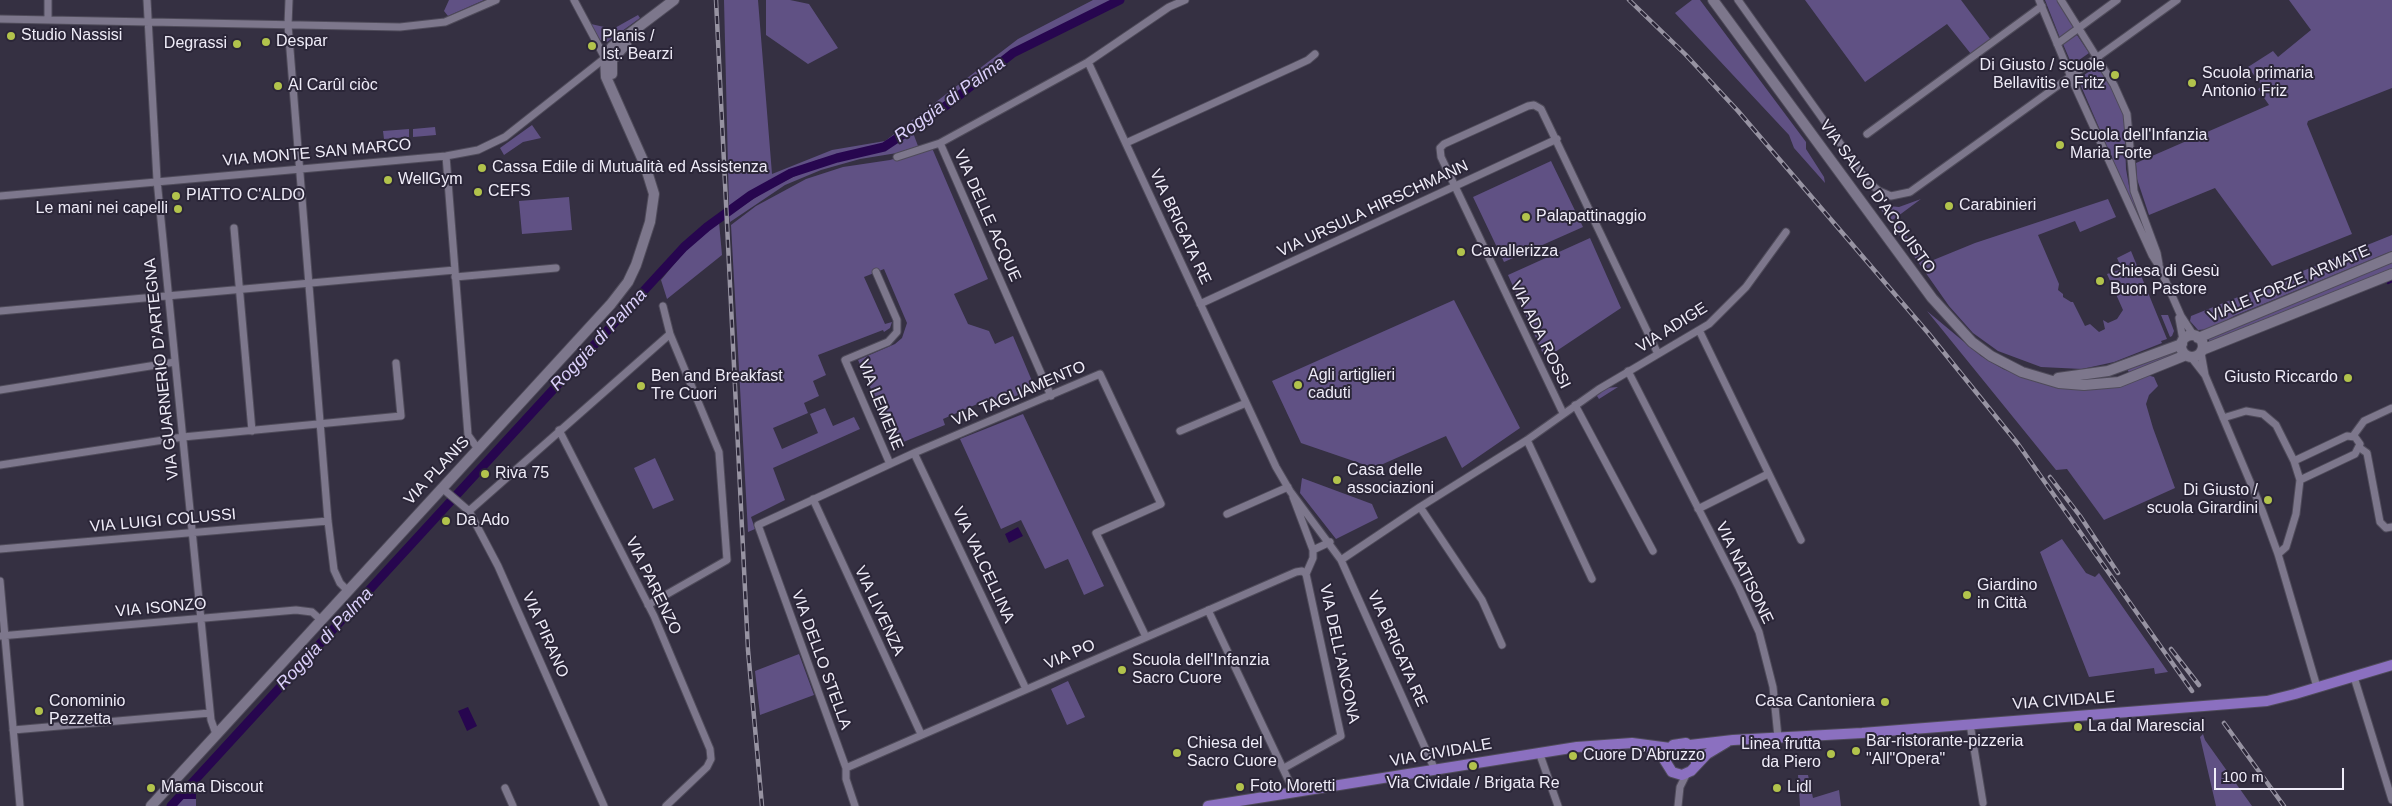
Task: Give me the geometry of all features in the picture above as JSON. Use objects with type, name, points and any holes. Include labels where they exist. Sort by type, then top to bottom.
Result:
[{"type":"main road","name":"VIA CIVIDALE","points":[[1208,806],[1540,752],[1600,745],[1642,744],[1670,748],[1682,743],[1690,745],[1733,740],[2255,702],[2280,698],[2392,664]]},
{"type":"main road","name":"VIA CIVIDALE","points":[[1687,773],[1716,748],[1733,740]]},
{"type":"main road","points":[[1642,744],[1662,756],[1672,772],[1682,775],[1687,773]]},
{"type":"main road","points":[[1690,745],[1696,752],[1696,764]]},
{"type":"main road","points":[[1666,761],[1670,748]]},
{"type":"main road","name":"VIA CIVIDALE","points":[[1229,806],[1246,799]]},
{"type":"street","points":[[48,0],[48,20]]},
{"type":"street","name":"VIA GUARNERIO D'ARTEGNA","points":[[146,0],[158,180],[175,362],[210,713],[216,734]]},
{"type":"street","points":[[289,0],[288,25],[328,521],[334,570],[337,578],[348,591]]},
{"type":"street","points":[[0,19],[400,27],[430,24],[457,18],[496,0]]},
{"type":"street","points":[[574,0],[609,59]]},
{"type":"street","points":[[609,59],[612,48],[674,0]]},
{"type":"street","points":[[609,59],[682,0]]},
{"type":"street","name":"VIA DELLE ACQUE","points":[[1051,396],[940,143],[1088,62],[1169,8],[1185,0]]},
{"type":"street","name":"VIA SALVO D'ACQUISTO","points":[[1713,0],[1932,298],[1959,330],[1991,356],[2022,372],[2045,379],[2070,384],[2105,385],[2135,377],[2195,354]]},
{"type":"street","points":[[1738,0],[1867,181],[1879,192],[1891,196],[1910,192],[2176,0]]},
{"type":"street","points":[[2061,0],[2120,94],[2127,114],[2134,191],[2157,253],[2159,266]]},
{"type":"street","points":[[2057,44],[2117,0]]},
{"type":"street","points":[[1867,134],[2041,3],[2070,76],[2152,255],[2159,266],[2174,301],[2196,337],[2202,343],[2195,354]]},
{"type":"street","points":[[1126,143],[1308,60],[1314,54]]},
{"type":"street","name":"VIA PLANIS","points":[[151,806],[321,620],[444,490],[478,449],[612,304],[628,282],[636,265],[653,213],[654,194],[626,121],[613,80],[609,59]]},
{"type":"street","name":"VIA MONTE SAN MARCO","points":[[0,196],[158,180],[446,156],[478,150],[505,137],[609,59]]},
{"type":"street","name":"VIA BRIGATA RE","points":[[1088,62],[1246,403],[1289,489],[1313,550]]},
{"type":"street","name":"VIA ADA ROSSI","points":[[1557,139],[1544,112],[1538,106],[1530,105],[1446,143],[1441,147],[1440,154],[1563,413]]},
{"type":"street","points":[[1557,139],[1658,354]]},
{"type":"street","name":"VIA URSULA HIRSCHMANN","points":[[1200,304],[1557,139]]},
{"type":"street","points":[[897,157],[940,143]]},
{"type":"street","points":[[446,156],[468,435],[478,449]]},
{"type":"street","points":[[234,228],[252,431]]},
{"type":"street","name":"VIA ADIGE","points":[[1341,560],[1420,507],[1527,440],[1575,405],[1628,371],[1699,330],[1731,304],[1786,232]]},
{"type":"street","name":"VIALE FORZE ARMATE","points":[[2182,342],[2392,257]]},
{"type":"street","points":[[0,311],[309,283],[556,268]]},
{"type":"street","name":"VIA LEMENE","points":[[876,272],[897,320],[897,332],[888,342],[845,360],[890,464]]},
{"type":"street","name":"VIALE FORZE ARMATE","points":[[2195,354],[2392,274]]},
{"type":"street","points":[[2174,301],[2182,342],[2195,354],[2262,510],[2278,554],[2316,688]]},
{"type":"street","points":[[648,605],[727,560],[719,452],[670,334],[663,306]]},
{"type":"street","points":[[1699,330],[1801,540]]},
{"type":"street","points":[[469,512],[559,430],[670,334]]},
{"type":"street","name":"VIA SALVO D'ACQUISTO","points":[[2045,379],[2099,374],[2182,342]]},
{"type":"street","points":[[0,390],[175,362]]},
{"type":"street","points":[[0,465],[183,437],[402,416],[396,363]]},
{"type":"street","name":"VIA NATISONE","points":[[1628,371],[1740,588],[1758,632],[1773,687],[1778,738]]},
{"type":"street","name":"VIA TAGLIAMENTO","points":[[758,525],[914,453],[1100,374],[1161,504],[1096,533],[1146,637]]},
{"type":"street","points":[[1180,431],[1246,403]]},
{"type":"street","points":[[1575,405],[1653,551]]},
{"type":"street","points":[[2294,461],[2345,437],[2353,436],[2364,421],[2392,408]]},
{"type":"street","points":[[2223,418],[2246,411],[2263,414],[2276,425],[2294,461],[2300,480],[2296,514],[2286,547],[2278,554]]},
{"type":"street","name":"VIA PARENZO","points":[[559,430],[648,605],[704,734],[711,759],[705,770],[666,806]]},
{"type":"street","points":[[2353,436],[2359,441],[2360,448],[2367,453],[2380,522],[2391,528]]},
{"type":"street","points":[[1527,440],[1592,579]]},
{"type":"street","points":[[2300,480],[2355,454],[2360,448]]},
{"type":"street","name":"VIA VALCELLINA","points":[[914,453],[1026,689]]},
{"type":"street","name":"VIA NATISONE","points":[[1698,509],[1768,474]]},
{"type":"street","points":[[1226,514],[1289,489]]},
{"type":"street","name":"VIA BRIGATA RE","points":[[1289,489],[1330,542],[1341,560],[1435,770]]},
{"type":"street","name":"VIA PIRANO","points":[[444,490],[469,512],[498,566],[604,806]]},
{"type":"street","name":"VIA LIVENZA","points":[[812,499],[921,734]]},
{"type":"street","points":[[1420,507],[1482,600],[1502,645]]},
{"type":"street","points":[[1301,521],[1311,517]]},
{"type":"street","name":"VIA LUIGI COLUSSI","points":[[0,549],[328,521]]},
{"type":"street","name":"VIA DELLO STELLA","points":[[758,525],[846,768],[846,779],[855,806]]},
{"type":"street","points":[[1306,574],[1311,566],[1313,550],[1330,542]]},
{"type":"street","name":"VIA PO","points":[[846,768],[1296,572],[1302,571],[1306,574]]},
{"type":"street","name":"VIA DELL'ANCONA","points":[[1284,768],[1341,736],[1306,574]]},
{"type":"street","points":[[0,581],[2,635],[20,806]]},
{"type":"street","name":"VIA ISONZO","points":[[2,635],[299,610],[312,612],[321,620]]},
{"type":"street","points":[[1208,610],[1294,792]]},
{"type":"street","points":[[2354,677],[2392,800]]},
{"type":"street","points":[[13,730],[210,713]]},
{"type":"street","points":[[1970,724],[1983,803]]},
{"type":"street","points":[[1540,752],[1558,806]]},
{"type":"street","points":[[1672,772],[1680,788]]},
{"type":"street","points":[[1678,806],[1680,788],[1687,773]]},
{"type":"street","points":[[505,788],[513,806]]},
{"type":"street","points":[[160,795],[161,806]]},
{"type":"shaded area","points":[[449,0],[484,0],[448,16],[444,11]]},
{"type":"shaded area","points":[[724,0],[758,0],[772,174],[832,150],[885,141],[1018,39],[1093,0],[1113,0],[1015,50],[969,86],[885,145],[817,160],[778,177],[729,208]]},
{"type":"shaded area","points":[[766,0],[790,0],[809,4],[838,48],[808,64],[766,35]]},
{"type":"shaded area","points":[[1692,0],[1700,0],[1806,142],[1806,149],[1824,177],[1825,183],[1794,148],[1789,135],[1675,13]]},
{"type":"shaded area","points":[[1805,0],[1961,0],[1991,40],[1971,54],[1947,24],[1865,82]]},
{"type":"shaded area","points":[[2045,0],[2058,0],[2074,27],[2060,38]]},
{"type":"shaded area","points":[[2289,0],[2392,0],[2392,88],[2308,121],[2307,124],[2352,234],[2272,266],[2215,188],[2149,215],[2137,179],[2136,163],[2269,105],[2258,89],[2262,86],[2248,67],[2273,51],[2278,57],[2311,30]]},
{"type":"shaded area","points":[[638,15],[640,18],[607,42],[600,40],[591,24],[613,29]]},
{"type":"shaded area","points":[[2077,35],[2089,53],[2072,65],[2063,44]]},
{"type":"shaded area","points":[[2099,65],[2119,101],[2124,115],[2126,169],[2129,186],[2137,210],[2135,211],[2078,79]]},
{"type":"shaded area","points":[[532,125],[541,138],[523,142],[504,155],[500,148]]},
{"type":"shaded area","points":[[435,127],[436,135],[413,137],[413,129]]},
{"type":"shaded area","points":[[409,129],[409,137],[384,139],[383,131]]},
{"type":"shaded area","points":[[912,130],[918,146],[897,153],[860,159],[821,170],[785,185],[730,222],[729,215],[770,188],[812,168],[886,149]]},
{"type":"shaded area","points":[[932,148],[988,279],[954,294],[968,324],[989,331],[995,344],[1013,336],[1035,388],[994,405],[991,398],[943,419],[945,425],[896,445],[858,360],[895,344],[902,338],[907,323],[884,269],[864,277],[885,324],[892,322],[890,328],[884,332],[883,330],[818,355],[826,375],[813,381],[819,396],[804,403],[808,413],[773,428],[782,449],[818,433],[810,414],[825,408],[833,426],[854,417],[860,429],[773,468],[785,500],[751,517],[755,529],[748,532],[731,225],[756,206],[806,179],[843,167],[890,160]]},
{"type":"shaded area","name":"Palapattinaggio","points":[[1551,161],[1583,227],[1504,262],[1473,197]]},
{"type":"shaded area","points":[[569,197],[572,230],[522,234],[519,201]]},
{"type":"shaded area","points":[[1921,199],[1894,219],[1926,263],[1975,243],[2108,199],[2116,217],[2080,232],[2075,221],[2038,235],[2059,284],[2058,290],[2063,294],[2063,297],[2073,302],[2085,326],[2090,324],[2099,332],[2105,329],[2103,320],[2108,323],[2117,319],[2123,310],[2107,274],[2122,269],[2117,258],[2131,251],[2167,339],[2161,341],[2162,343],[2114,362],[2082,369],[2041,367],[1998,351],[1973,333],[1949,306],[1878,205],[1899,207]]},
{"type":"shaded area","points":[[719,222],[722,255],[667,299],[661,280],[686,250]]},
{"type":"shaded area","points":[[2392,235],[2392,251],[2234,316],[2211,329],[2198,330],[2190,321],[2191,316]]},
{"type":"shaded area","points":[[1590,238],[1621,308],[1549,356],[1544,356],[1508,275]]},
{"type":"shaded area","points":[[2392,261],[2392,270],[2210,344],[2208,337]]},
{"type":"shaded area","points":[[1454,300],[1520,428],[1462,468],[1446,436],[1374,468],[1301,443],[1272,381]]},
{"type":"shaded area","points":[[1927,311],[1981,356],[2003,369],[2040,383],[2053,386],[2147,375],[2154,377],[2158,386],[2149,395],[2146,404],[2175,488],[2104,520],[2067,469],[2056,470]]},
{"type":"shaded area","points":[[2161,315],[2168,315],[2174,331],[2170,337]]},
{"type":"shaded area","points":[[2176,348],[2179,354],[2130,373],[2128,371],[2128,369]]},
{"type":"shaded area","points":[[1618,387],[1599,399],[1595,393],[1605,388]]},
{"type":"shaded area","points":[[1023,414],[1104,586],[1084,595],[1068,559],[1045,569],[1021,520],[1001,529],[960,439]]},
{"type":"shaded area","points":[[655,458],[674,500],[653,509],[634,468]]},
{"type":"shaded area","points":[[1302,478],[1372,504],[1378,518],[1336,539],[1300,493]]},
{"type":"shaded area","points":[[1018,527],[1023,536],[1009,543],[1005,534]]},
{"type":"shaded area","points":[[2062,539],[2086,573],[2095,577],[2099,573],[2168,672],[2155,674],[2154,668],[2089,677],[2040,552]]},
{"type":"shaded area","points":[[799,654],[814,695],[760,715],[755,671]]},
{"type":"shaded area","points":[[1068,681],[1085,717],[1067,725],[1051,689]]},
{"type":"shaded area","points":[[468,707],[477,726],[467,731],[458,711]]},
{"type":"shaded area","points":[[2203,734],[2205,740],[2252,806],[2216,806],[2200,737]]},
{"type":"shaded area","points":[[1798,775],[1808,775],[1813,798],[1839,790],[1841,806],[1800,806]]},
{"type":"shaded area","points":[[189,786],[196,792],[196,799],[176,799]]},
{"type":"shaded area","points":[[180,799],[196,799],[196,806],[175,806]]},
{"type":"waterway","name":"Roggia di Palma","points":[[171,806],[684,247],[707,227],[751,195],[791,173],[837,158],[884,147],[947,105],[1013,53],[1120,0]]},
{"type":"waterway","points":[[2388,283],[2392,281]]},
{"type":"railway","points":[[716,0],[748,650],[762,806]]},
{"type":"railway","points":[[1629,0],[1685,54],[1738,111],[1929,334],[2018,444],[2192,691]]},
{"type":"railway","points":[[2050,477],[2080,516],[2118,573]]},
{"type":"railway","points":[[2171,649],[2199,685]]},
{"type":"railway","points":[[2224,723],[2284,806]]},
{"type":"place","name":"Studio Nassisi","points":[[11,36]]},
{"type":"place","name":"Despar","points":[[266,42]]},
{"type":"place","name":"Degrassi","points":[[237,44]]},
{"type":"place","name":"Planis / Ist. Bearzi","points":[[592,46]]},
{"type":"place","name":"Di Giusto / scuole Bellavitis e Fritz","points":[[2115,75]]},
{"type":"place","name":"Scuola primaria Antonio Friz","points":[[2192,83]]},
{"type":"place","name":"Al Carûl ciòc","points":[[278,86]]},
{"type":"place","name":"Scuola dell'Infanzia Maria Forte","points":[[2060,145]]},
{"type":"place","name":"Cassa Edile di Mutualità ed Assistenza","points":[[482,168]]},
{"type":"place","name":"WellGym","points":[[388,180]]},
{"type":"place","name":"CEFS","points":[[478,192]]},
{"type":"place","name":"PIATTO C'ALDO","points":[[176,196]]},
{"type":"place","name":"Carabinieri","points":[[1949,206]]},
{"type":"place","name":"Le mani nei capelli","points":[[178,209]]},
{"type":"place","name":"Palapattinaggio","points":[[1526,217]]},
{"type":"place","name":"Cavallerizza","points":[[1461,252]]},
{"type":"place","name":"Chiesa di Gesù Buon Pastore","points":[[2100,281]]},
{"type":"place","name":"Giusto Riccardo","points":[[2348,378]]},
{"type":"place","name":"Agli artiglieri caduti","points":[[1298,385]]},
{"type":"place","name":"Ben and Breakfast Tre Cuori","points":[[641,386]]},
{"type":"place","name":"Riva 75","points":[[485,474]]},
{"type":"place","name":"Casa delle associazioni","points":[[1337,480]]},
{"type":"place","name":"Di Giusto / scuola Girardini","points":[[2268,500]]},
{"type":"place","name":"Da Ado","points":[[446,521]]},
{"type":"place","name":"Giardino in Città","points":[[1967,595]]},
{"type":"place","name":"Scuola dell'Infanzia Sacro Cuore","points":[[1122,670]]},
{"type":"place","name":"Casa Cantoniera","points":[[1885,702]]},
{"type":"place","name":"Conominio Pezzetta","points":[[39,711]]},
{"type":"place","name":"La dal Marescial","points":[[2078,727]]},
{"type":"place","name":"Bar-ristorante-pizzeria \"All\"Opera\"","points":[[1856,751]]},
{"type":"place","name":"Chiesa del Sacro Cuore","points":[[1177,753]]},
{"type":"place","name":"Linea frutta da Piero","points":[[1831,754]]},
{"type":"place","name":"Cuore D’Abruzzo","points":[[1573,756]]},
{"type":"place","name":"Via Cividale / Brigata Re","points":[[1473,766]]},
{"type":"place","name":"Foto Moretti","points":[[1240,787]]},
{"type":"place","name":"Mama Discout","points":[[151,788]]},
{"type":"place","name":"Lidl","points":[[1777,788]]}]
